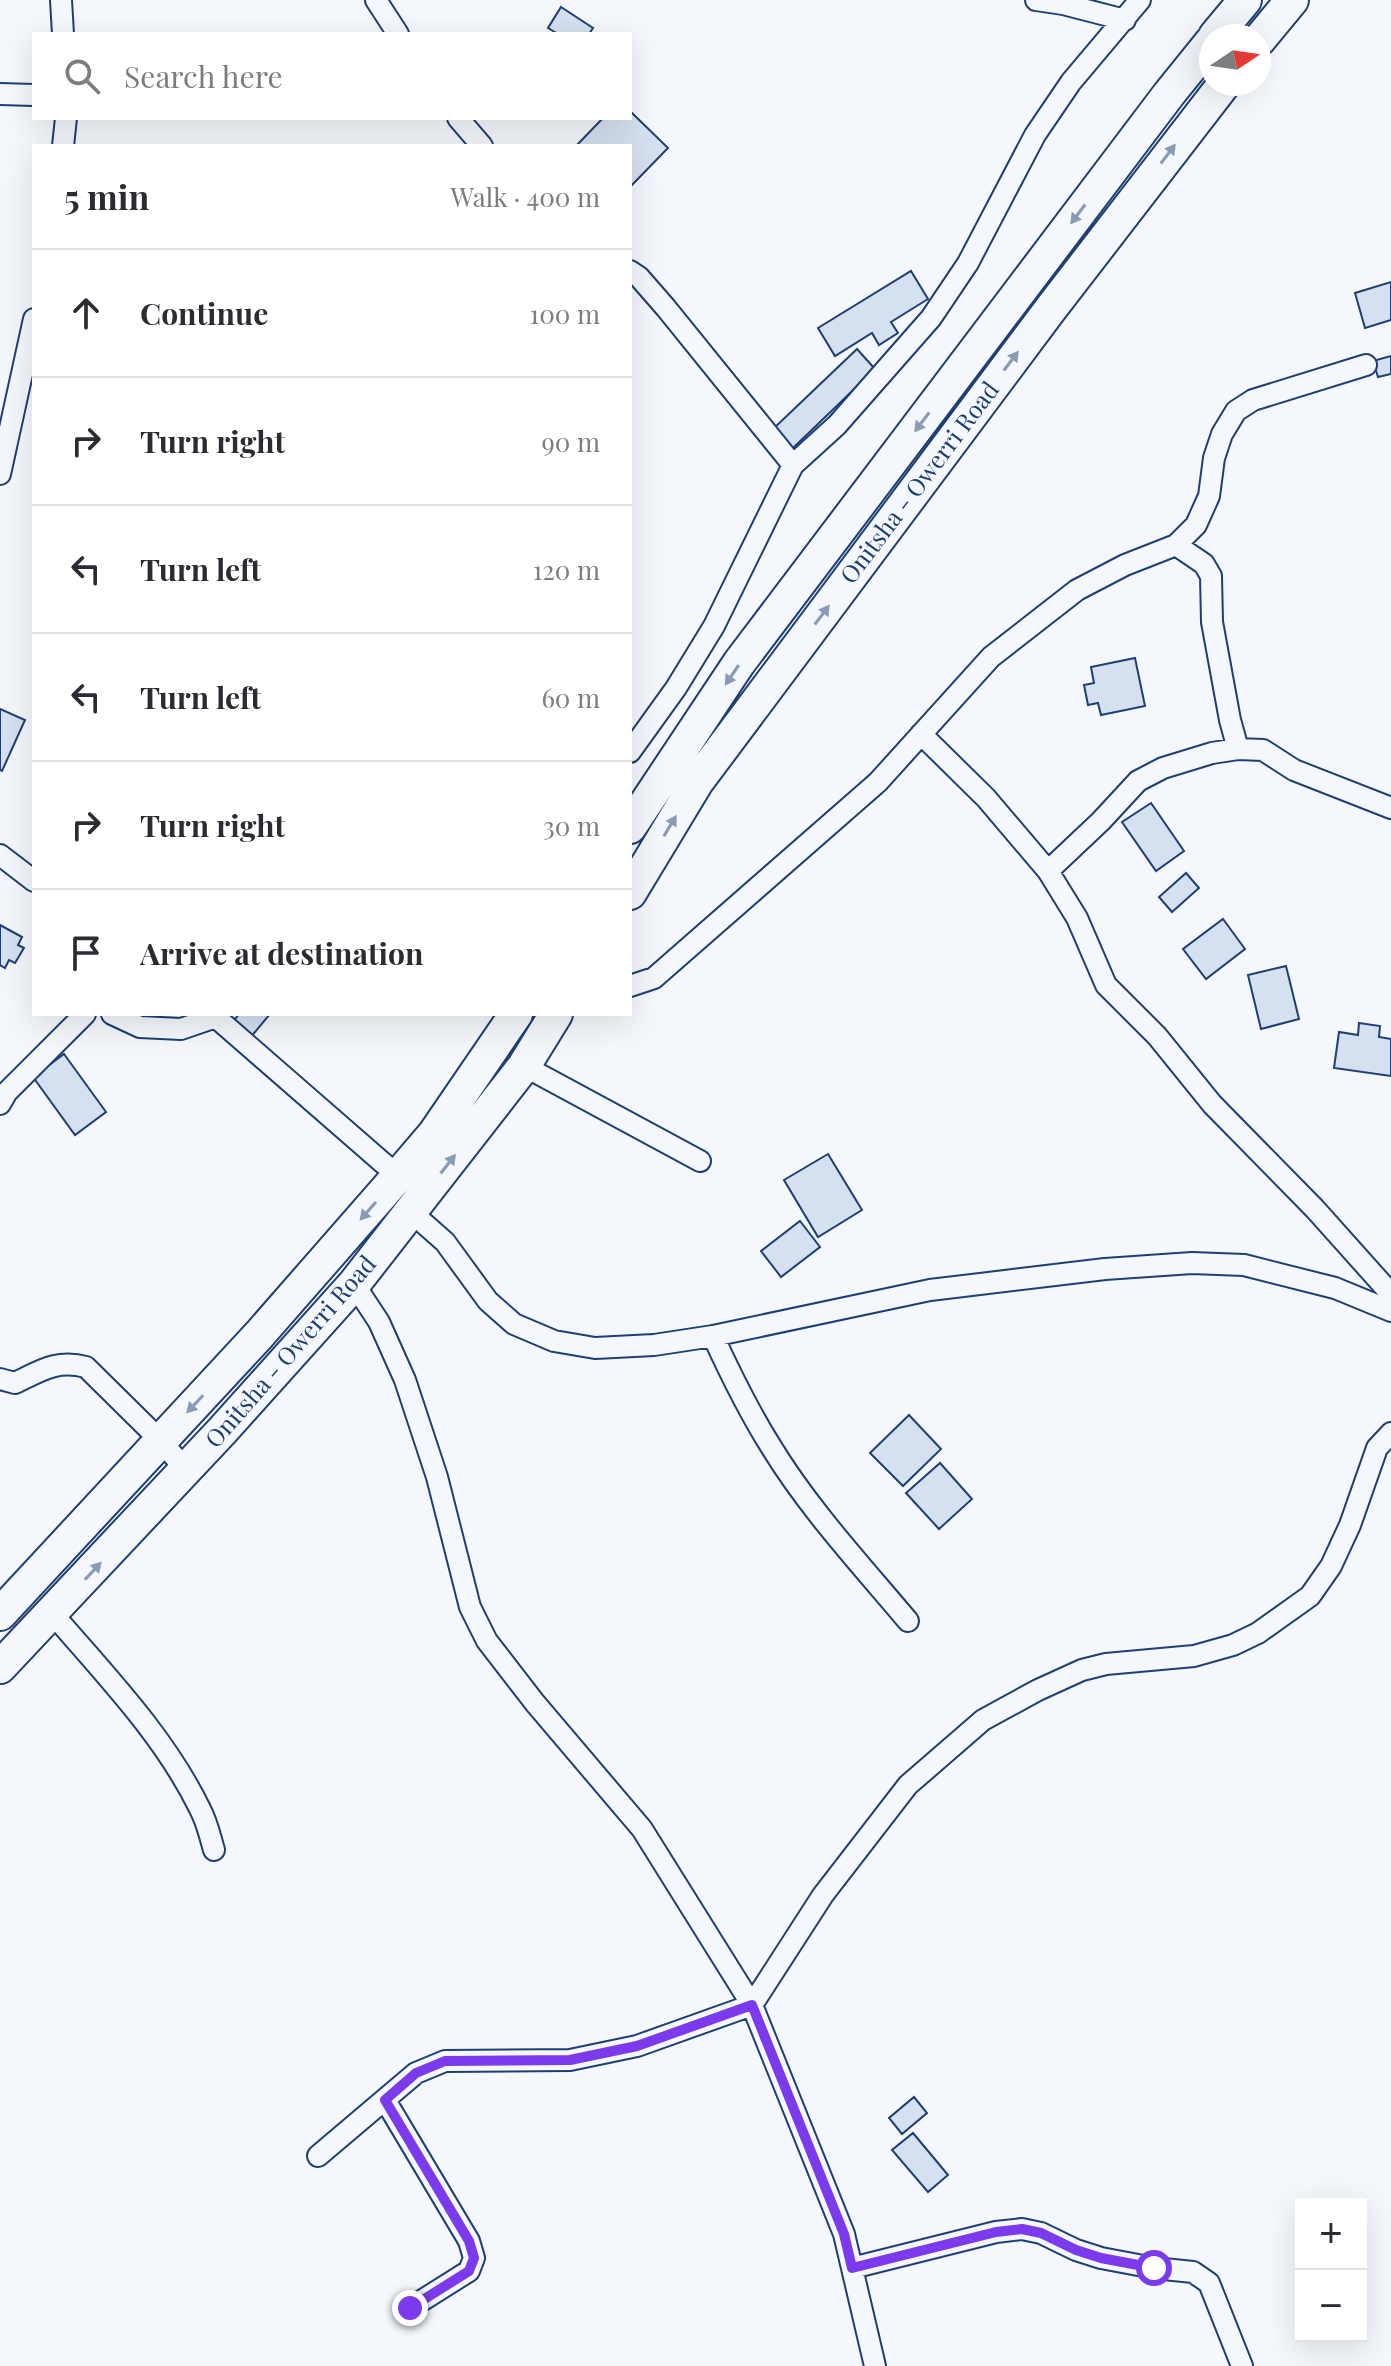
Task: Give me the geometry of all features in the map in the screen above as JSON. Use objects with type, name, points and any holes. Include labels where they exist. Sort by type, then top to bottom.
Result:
[{"type":"highway","points":[[1225,24],[1245,0]]},
{"type":"highway","points":[[1271,25],[1292,0]]},
{"type":"highway","name":"Onitsha - Owerri Road","points":[[632,824],[739,663],[1199,57]]},
{"type":"highway","name":"Onitsha - Owerri Road","points":[[632,890],[697,782],[1214,96]]},
{"type":"highway","name":"Onitsha - Owerri Road","points":[[0,1614],[259,1335],[398,1176],[434,1134],[515,1016]]},
{"type":"highway","name":"Onitsha - Owerri Road","points":[[0,1667],[186,1470],[354,1284],[524,1066],[555,1016]]},
{"type":"street","points":[[61,0],[63,32]]},
{"type":"street","points":[[376,0],[397,32]]},
{"type":"street","points":[[1036,0],[1125,20]]},
{"type":"street","points":[[632,749],[676,688],[714,626],[793,465],[837,425],[931,318],[968,263],[1035,135],[1071,82],[1140,0]]},
{"type":"street","points":[[0,94],[32,95]]},
{"type":"street","points":[[63,144],[66,120]]},
{"type":"street","points":[[460,120],[480,144]]},
{"type":"street","points":[[632,272],[666,308],[793,465]]},
{"type":"street","points":[[0,474],[32,328]]},
{"type":"street","points":[[632,985],[654,978],[834,823],[878,782],[991,657],[1077,590],[1125,565],[1176,545],[1196,525],[1209,496],[1214,458],[1222,434],[1236,411],[1253,400],[1366,365]]},
{"type":"street","points":[[1176,545],[1204,564],[1211,576],[1212,622],[1238,749]]},
{"type":"street","points":[[921,734],[986,798],[1048,871],[1077,918],[1106,985],[1157,1036],[1212,1104],[1315,1209],[1391,1294]]},
{"type":"street","points":[[1048,871],[1138,781],[1163,768],[1200,756],[1238,749],[1263,750],[1294,770],[1391,808]]},
{"type":"street","points":[[0,855],[32,879]]},
{"type":"street","points":[[0,1104],[7,1092],[83,1016]]},
{"type":"street","points":[[116,1016],[140,1027],[181,1029],[212,1016]]},
{"type":"street","points":[[215,1016],[398,1176]]},
{"type":"street","points":[[524,1066],[700,1161]]},
{"type":"street","points":[[411,1212],[445,1242],[488,1301],[514,1324],[554,1341],[595,1348],[654,1345],[713,1336],[930,1290],[1105,1269],[1192,1263],[1244,1265],[1335,1288],[1391,1311]]},
{"type":"street","points":[[354,1284],[379,1322],[405,1380],[437,1477],[470,1607],[487,1641],[535,1703],[642,1829],[752,2005],[844,2234],[875,2366]]},
{"type":"street","points":[[713,1336],[736,1385],[772,1448],[837,1537],[908,1621]]},
{"type":"street","points":[[0,1379],[15,1383],[44,1369],[69,1362],[86,1367],[186,1470]]},
{"type":"street","points":[[318,2156],[416,2073],[445,2061],[570,2060],[637,2046],[752,2005],[823,1895],[908,1785],[983,1720],[1082,1670],[1106,1664],[1194,1656],[1233,1645],[1258,1633],[1310,1596],[1331,1566],[1350,1525],[1377,1448],[1391,1433]]},
{"type":"street","points":[[52,1613],[128,1700],[177,1767],[202,1811],[214,1850]]},
{"type":"street","points":[[385,2100],[469,2241],[474,2258],[469,2271],[410,2308]]},
{"type":"street","points":[[852,2268],[996,2232],[1022,2229],[1041,2233],[1101,2258],[1193,2272],[1209,2283],[1242,2366]]},
{"type":"building","points":[[561,7],[593,28],[590,32],[555,32],[548,28]]},
{"type":"building","points":[[632,113],[668,148],[632,185],[632,144],[578,144],[601,120],[632,120]]},
{"type":"building","points":[[911,271],[928,299],[891,322],[898,333],[879,345],[872,333],[835,356],[818,328]]},
{"type":"building","points":[[1391,282],[1391,320],[1365,328],[1355,293]]},
{"type":"building","points":[[857,349],[875,369],[791,450],[772,430]]},
{"type":"building","points":[[1391,356],[1391,374],[1378,377],[1373,361]]},
{"type":"building","points":[[1135,658],[1145,706],[1101,715],[1098,703],[1088,705],[1084,685],[1094,683],[1091,667]]},
{"type":"building","points":[[0,709],[25,720],[2,771],[0,770]]},
{"type":"building","points":[[1151,803],[1184,851],[1156,871],[1122,822]]},
{"type":"building","points":[[1186,873],[1199,888],[1172,912],[1159,897]]},
{"type":"building","points":[[1223,919],[1245,949],[1206,979],[1183,949]]},
{"type":"building","points":[[0,925],[22,937],[18,945],[24,948],[15,963],[9,960],[5,968],[0,965]]},
{"type":"building","points":[[1286,966],[1299,1019],[1261,1029],[1248,975]]},
{"type":"building","points":[[237,1016],[268,1016],[250,1038],[232,1023]]},
{"type":"building","points":[[1359,1023],[1380,1026],[1379,1037],[1391,1039],[1391,1076],[1334,1068],[1339,1032],[1358,1035]]},
{"type":"building","points":[[64,1054],[106,1112],[75,1135],[33,1077]]},
{"type":"building","points":[[828,1154],[862,1210],[818,1237],[784,1180]]},
{"type":"building","points":[[800,1221],[820,1247],[781,1277],[761,1251]]},
{"type":"building","points":[[909,1415],[941,1449],[903,1486],[870,1453]]},
{"type":"building","points":[[940,1463],[972,1499],[939,1529],[906,1493]]},
{"type":"building","points":[[914,2097],[927,2113],[902,2134],[889,2118]]},
{"type":"building","points":[[913,2133],[948,2175],[928,2192],[892,2150]]},
{"type":"route","points":[[410,2308],[469,2271],[474,2258],[469,2241],[385,2100],[416,2073],[445,2061],[570,2060],[637,2046],[752,2005],[844,2234],[852,2268],[996,2232],[1022,2229],[1041,2233],[1101,2258],[1154,2268]]}]
